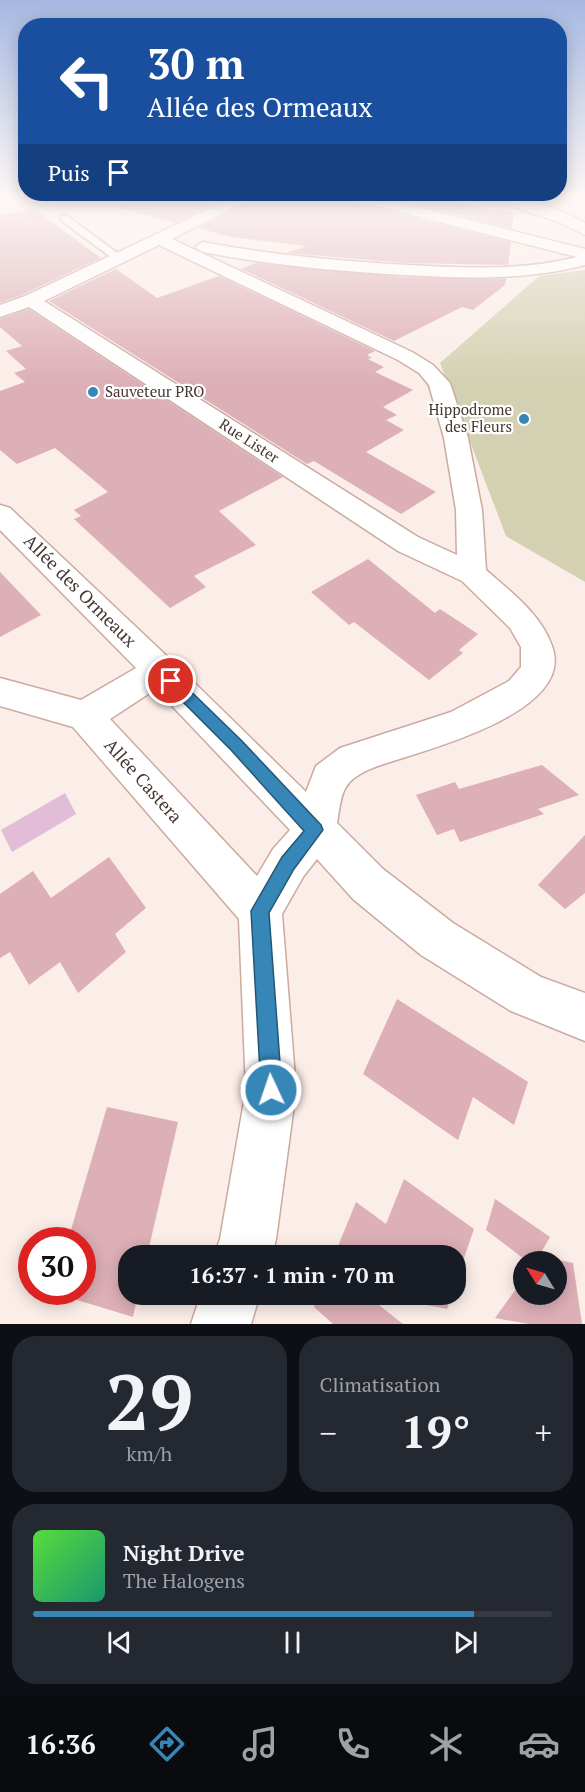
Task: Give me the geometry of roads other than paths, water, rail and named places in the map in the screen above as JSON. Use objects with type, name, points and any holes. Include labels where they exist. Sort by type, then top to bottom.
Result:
[{"type":"street","points":[[0,310],[31,300],[116,259]]},
{"type":"street","points":[[202,259],[405,356],[426,369],[439,383],[456,438],[469,510],[472,574],[521,620],[537,647],[538,672],[521,691],[462,724],[353,759],[329,778],[315,830],[288,863],[260,911],[271,1090],[246,1245]]},
{"type":"street","points":[[285,259],[470,273],[559,268],[585,260]]},
{"type":"street","name":"Rue Lister","points":[[31,300],[408,544],[472,574]]},
{"type":"street","name":"Allée des Ormeaux","points":[[0,514],[236,746],[368,884],[437,939],[527,995],[585,1017]]},
{"type":"street","points":[[0,692],[85,716],[160,670]]},
{"type":"street","name":"Allée Castera","points":[[85,716],[260,911]]},
{"type":"street","points":[[221,1324],[227,1305]]},
{"type":"place","name":"Sauveteur PRO","points":[[93,392]]},
{"type":"place","name":"Hippodrome des Fleurs","points":[[524,419]]}]
